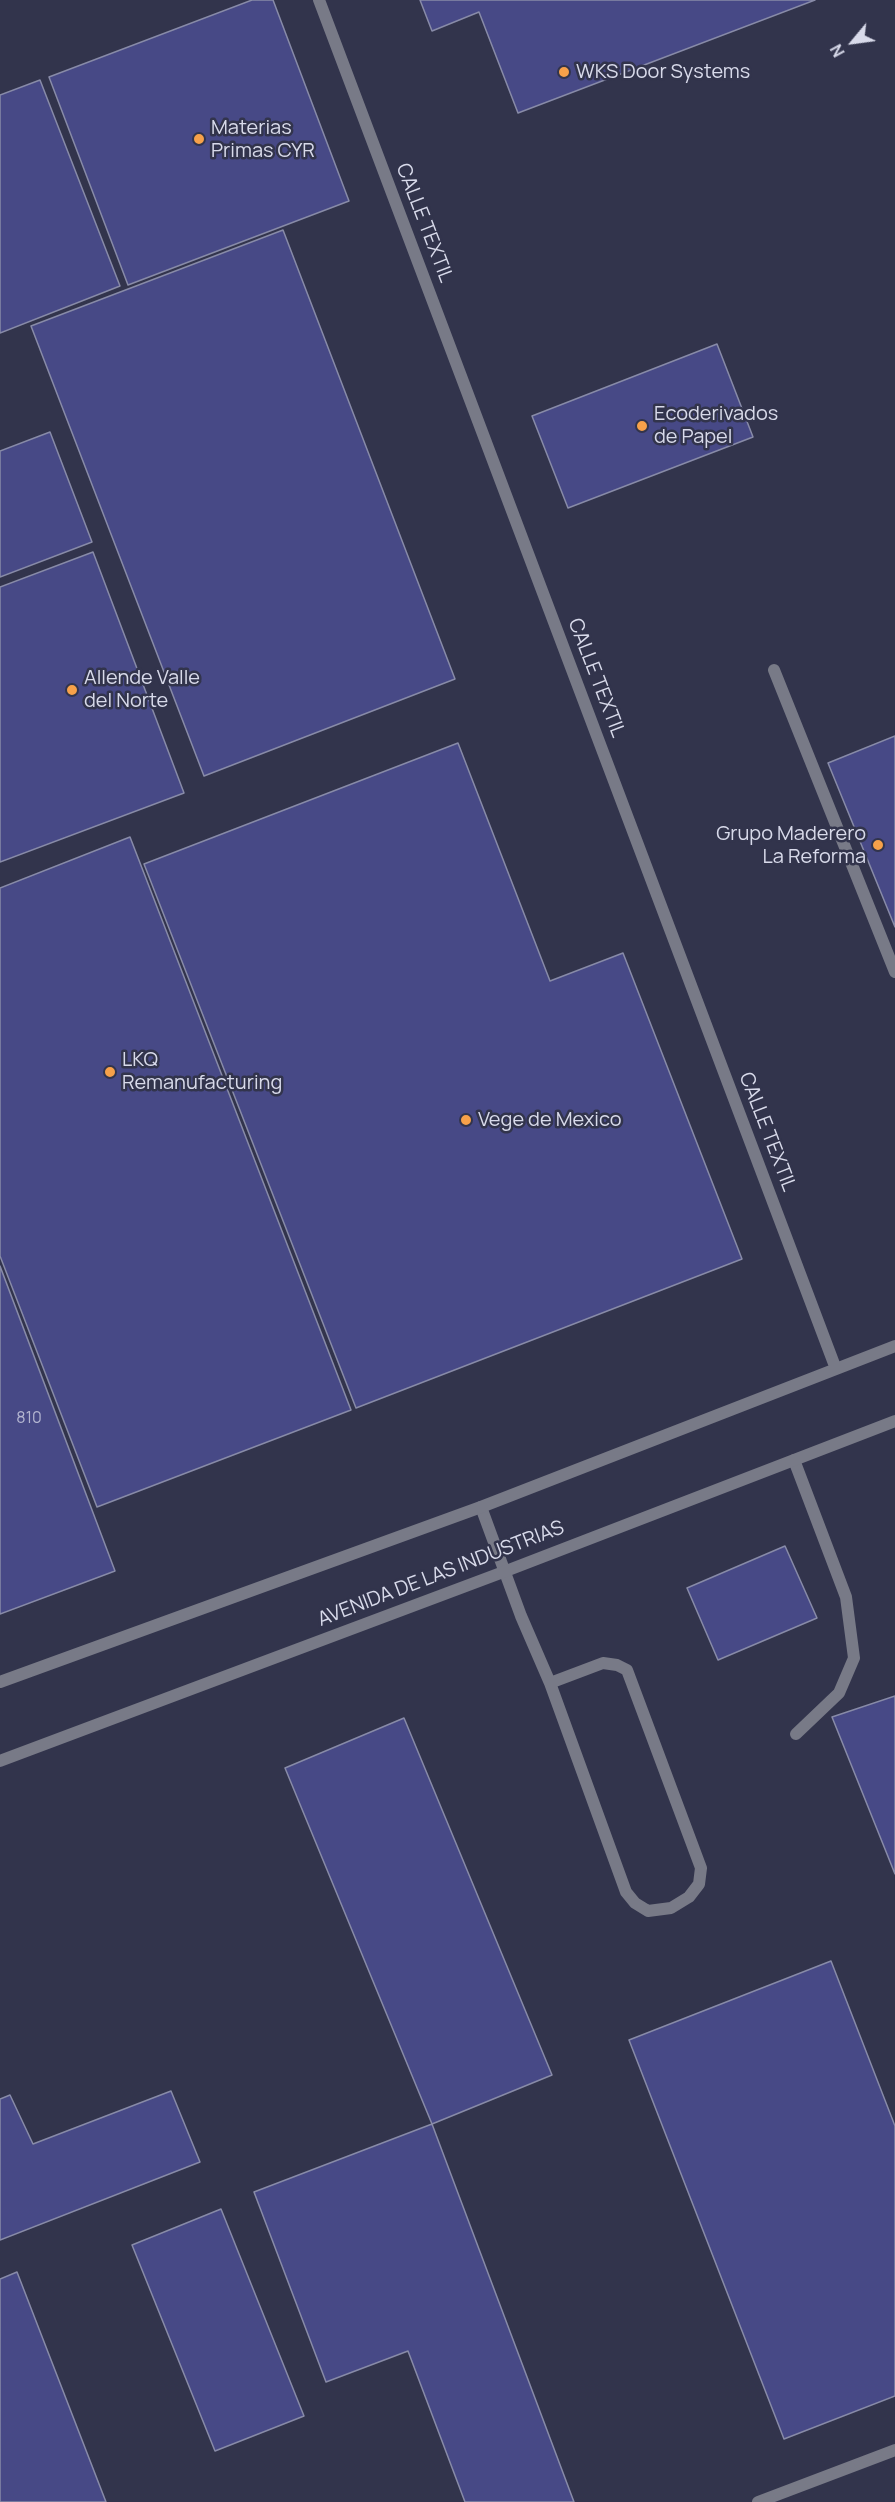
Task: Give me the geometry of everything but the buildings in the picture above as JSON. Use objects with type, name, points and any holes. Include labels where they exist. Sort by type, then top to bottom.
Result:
[{"type":"street","name":"CALLE TEXTIL","points":[[319,0],[836,1369]]},
{"type":"street","points":[[774,670],[895,972]]},
{"type":"street","points":[[0,1682],[481,1507],[895,1346]]},
{"type":"street","name":"AVENIDA DE LAS INDUSTRIAS","points":[[0,1761],[506,1571],[895,1421]]},
{"type":"street","points":[[794,1460],[846,1597],[854,1658],[839,1693],[796,1734]]},
{"type":"street","points":[[481,1507],[521,1616],[550,1683],[626,1892],[635,1903],[648,1911],[670,1908],[689,1897],[699,1884],[701,1868],[627,1670],[617,1665],[603,1663],[550,1683]]},
{"type":"street","points":[[758,2502],[895,2450]]},
{"type":"place","name":"WKS Door Systems","points":[[564,72]]},
{"type":"place","name":"Materias Primas CYR","points":[[199,139]]},
{"type":"place","name":"Ecoderivados de Papel","points":[[642,426]]},
{"type":"place","name":"Allende Valle del Norte","points":[[72,690]]},
{"type":"place","name":"Grupo Maderero La Reforma","points":[[878,845]]},
{"type":"place","name":"LKQ Remanufacturing","points":[[110,1072]]},
{"type":"place","name":"Vege de Mexico","points":[[466,1120]]}]
